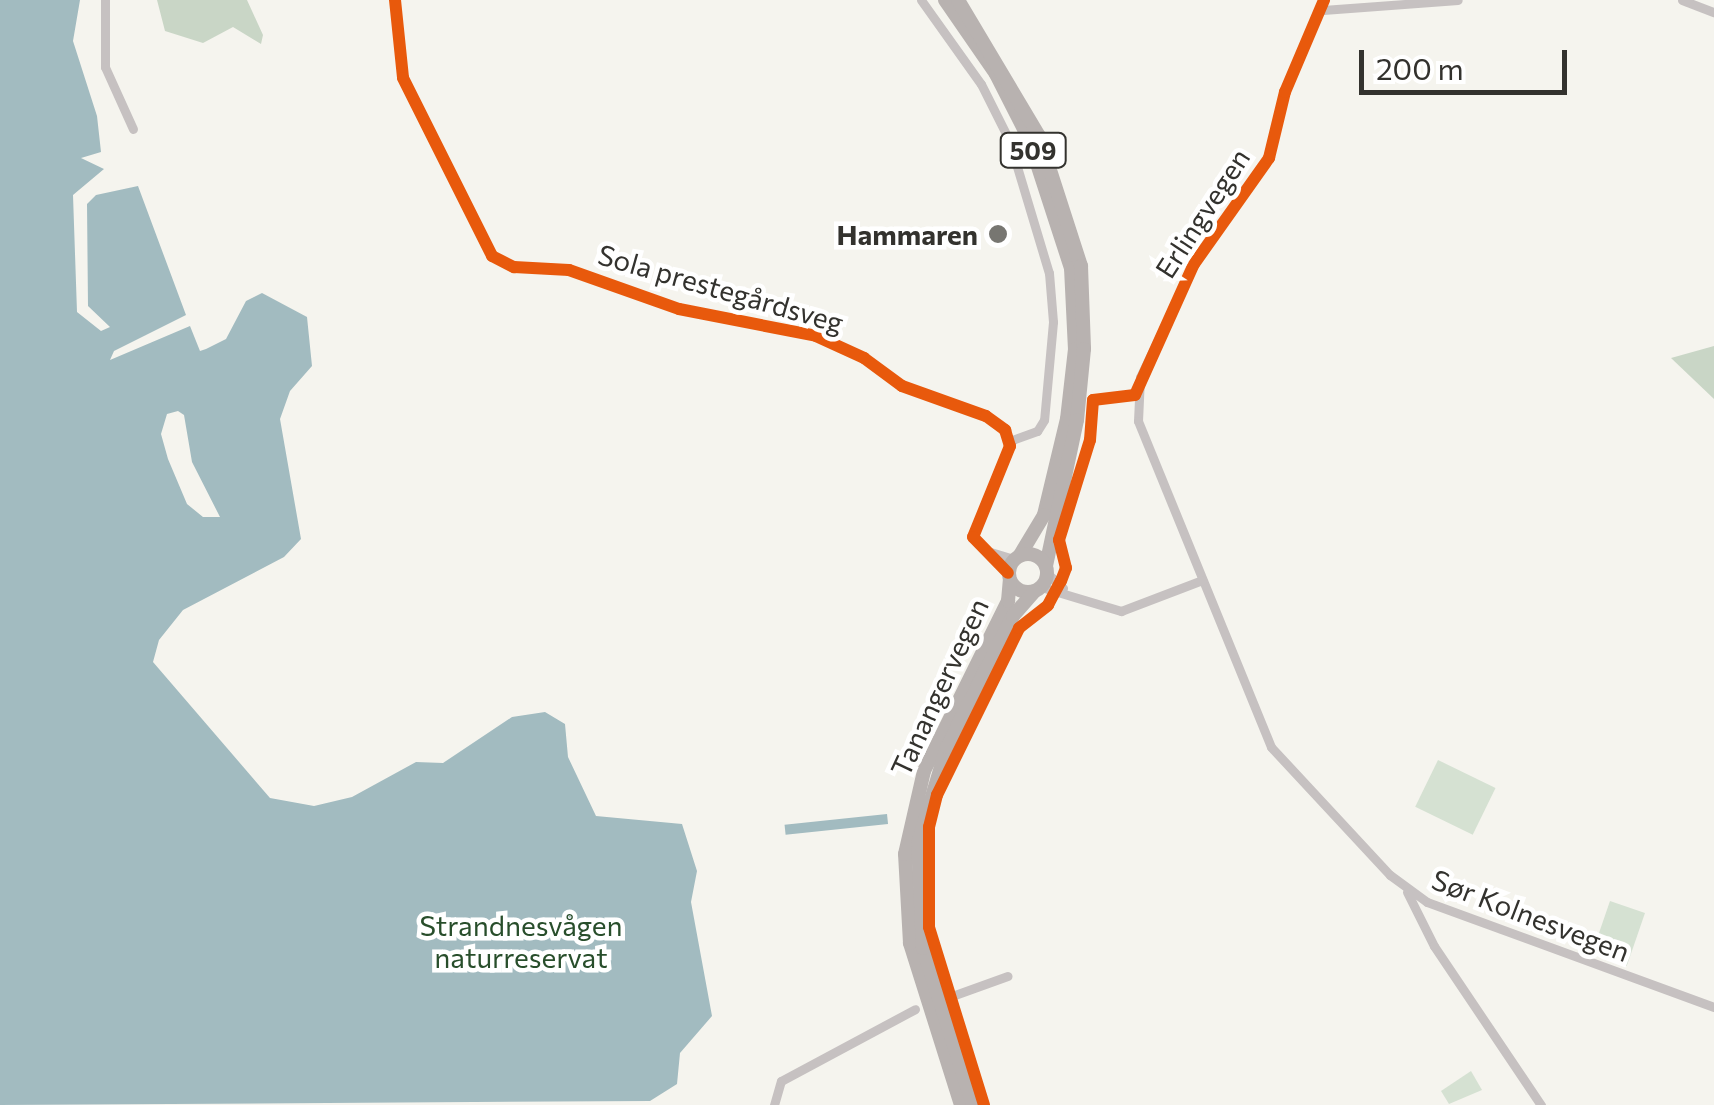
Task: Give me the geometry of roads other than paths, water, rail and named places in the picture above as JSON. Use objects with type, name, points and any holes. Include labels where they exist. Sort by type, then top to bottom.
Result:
[{"type":"highway","name":"Tanangervegen","points":[[945,0],[996,74],[1029,140],[1071,268],[1074,349],[1060,456],[1037,534],[1013,567],[1008,601],[929,758],[906,843],[910,943],[961,1105]]},
{"type":"highway","name":"Tanangervegen","points":[[958,0],[1038,136],[1081,266],[1084,349],[1077,420],[1042,579],[1013,616],[946,747],[918,843],[923,948],[973,1105]]},
{"type":"highway","points":[[1035,555],[1042,579],[1020,591],[1013,567],[1035,555]]},
{"type":"street","points":[[105,0],[106,67],[133,129]]},
{"type":"street","name":"Sola prestegårdsveg","points":[[395,0],[404,78],[500,262],[569,270],[679,309],[816,336],[864,358],[902,386],[986,416],[1010,441]]},
{"type":"street","points":[[921,0],[980,84],[1008,140],[1050,273],[1053,322],[1044,420],[1037,431],[1010,441],[973,529],[981,550],[1013,567]]},
{"type":"street","points":[[1324,5],[1458,0]]},
{"type":"street","points":[[1682,0],[1714,12]]},
{"type":"street","name":"Erlingvegen","points":[[1202,580],[1138,421],[1136,388],[1194,264],[1270,158],[1285,92],[1324,5]]},
{"type":"street","points":[[1042,579],[1121,611],[1202,580]]},
{"type":"street","name":"Sør Kolnesvegen","points":[[1202,580],[1271,748],[1407,892],[1714,1007]]},
{"type":"street","points":[[1407,892],[1434,946],[1541,1105]]},
{"type":"street","points":[[952,996],[1008,976]]},
{"type":"street","points":[[774,1105],[781,1080],[915,1009]]},
{"type":"water","points":[[0,0],[80,0],[73,41],[97,116],[101,152],[81,158],[104,169],[73,195],[77,312],[101,331],[110,327],[88,306],[87,204],[96,195],[138,186],[186,315],[114,351],[110,360],[190,326],[200,351],[206,349],[226,339],[246,301],[262,293],[307,317],[312,366],[290,391],[280,419],[301,539],[284,557],[183,610],[159,640],[153,662],[270,798],[314,806],[352,797],[416,762],[443,763],[512,717],[545,712],[565,724],[568,757],[596,816],[682,824],[697,871],[691,902],[712,1016],[680,1053],[677,1084],[650,1101],[0,1105]],"holes":[[[178,411],[184,415],[192,462],[220,517],[203,517],[187,504],[168,459],[161,434],[167,414]]]},
{"type":"water","points":[[887,814],[888,824],[786,835],[785,825]]},
{"type":"place","name":"Hammaren","points":[[998,234]]},
{"type":"park label","name":"Strandnesvågen naturreservat","points":[[521,941]]}]
